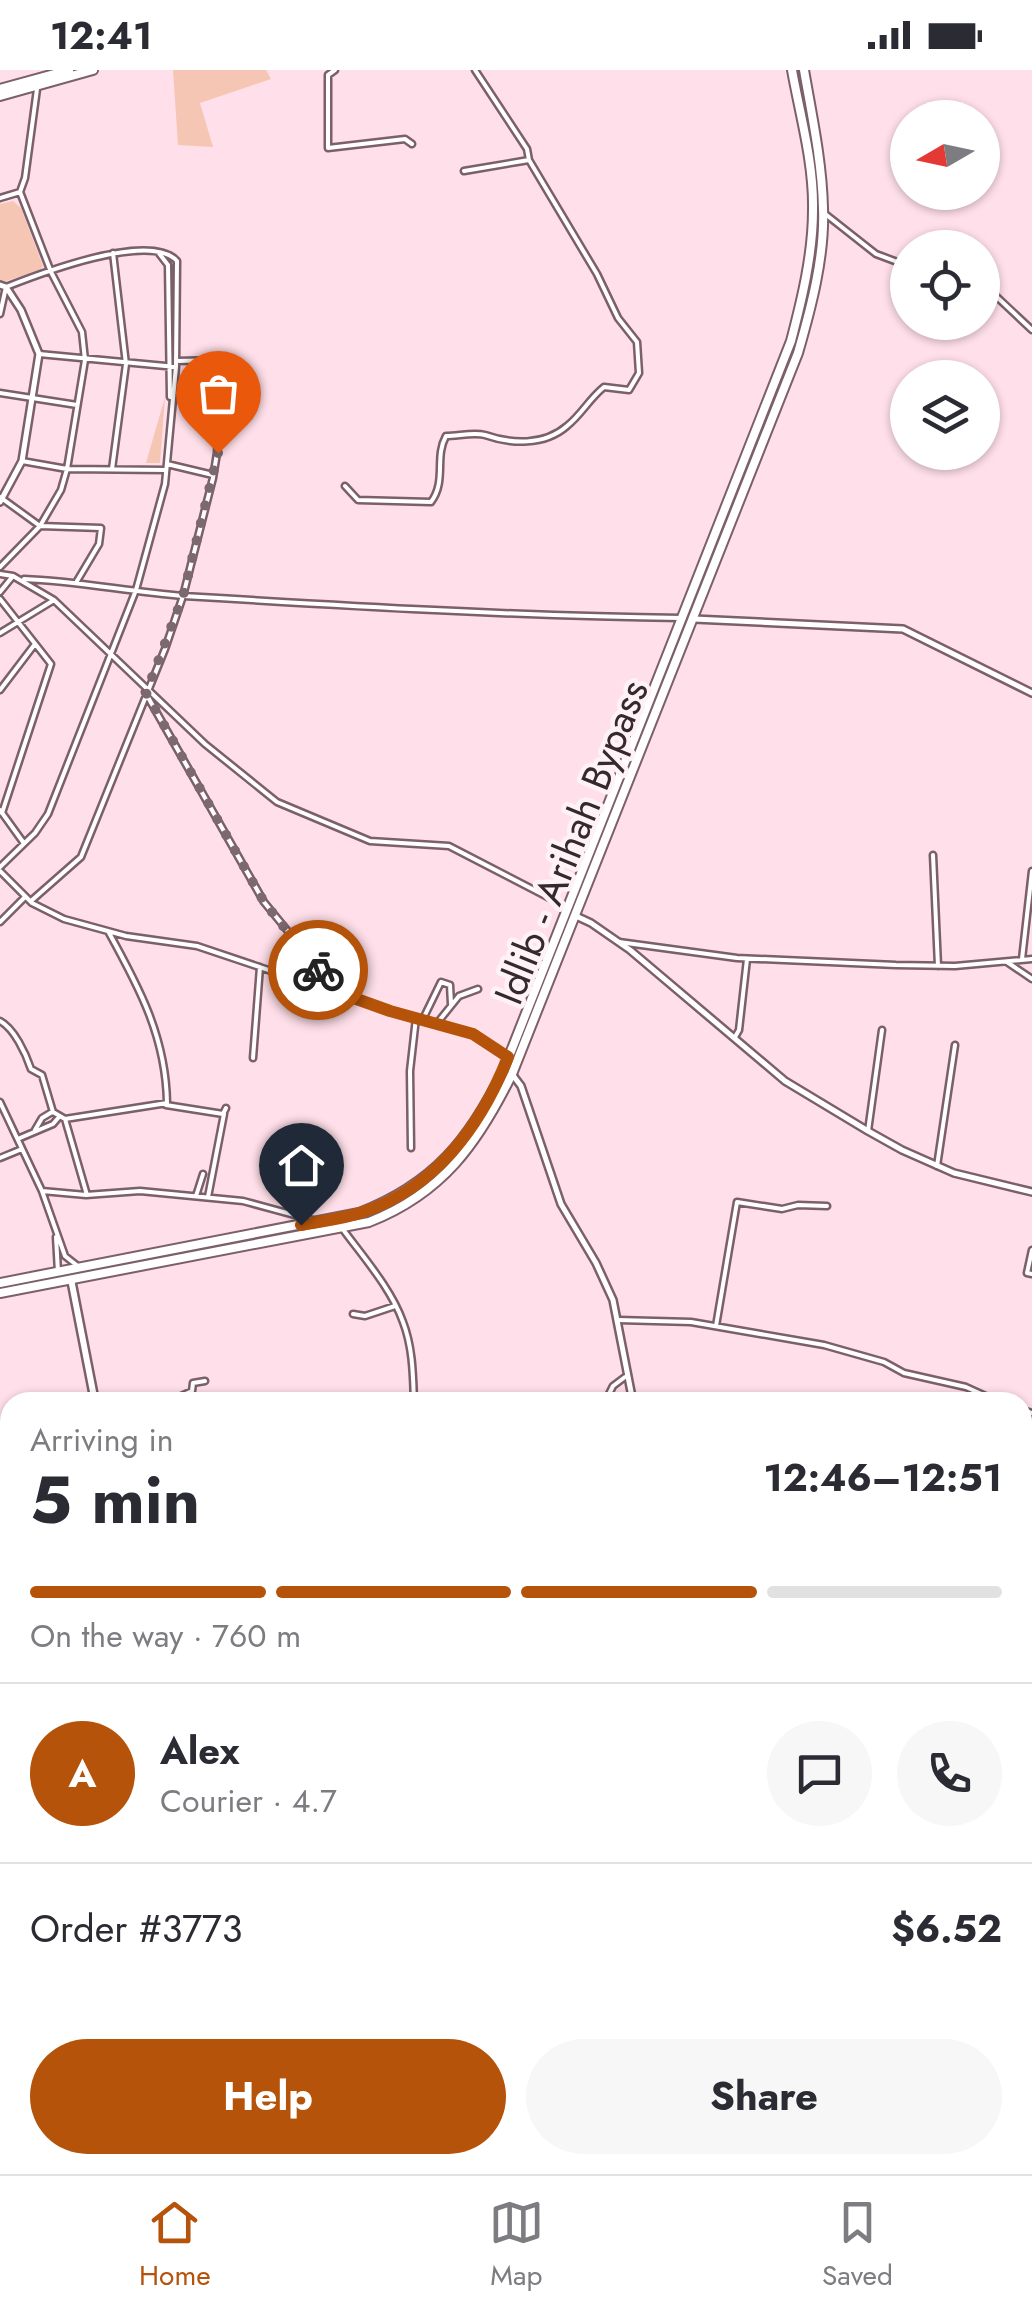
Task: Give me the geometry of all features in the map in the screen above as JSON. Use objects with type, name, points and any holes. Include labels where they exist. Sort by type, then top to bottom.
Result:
[{"type":"main road","points":[[0,93],[52,75],[93,70]]},
{"type":"main road","name":"Idlib - Arihah Bypass","points":[[0,1293],[359,1214],[391,1201],[448,1158],[483,1112],[540,987],[678,641],[791,341],[803,297],[813,210],[808,156],[792,70]]},
{"type":"main road","name":"Idlib - Arihah Bypass","points":[[686,619],[798,354],[812,306],[824,212],[804,70]]},
{"type":"main road","name":"Idlib - Arihah Bypass","points":[[0,1284],[342,1228],[398,1211],[423,1195],[469,1150],[490,1119],[512,1074],[540,987]]},
{"type":"main road","points":[[71,1279],[93,1392]]},
{"type":"street","points":[[335,70],[328,75],[328,148],[405,139],[412,144]]},
{"type":"street","points":[[345,486],[358,500],[431,502],[442,482],[441,452],[446,436],[484,434],[495,441],[546,440],[584,411],[591,397],[604,388],[629,390],[638,380],[637,342],[618,318],[598,274],[527,150],[475,70]]},
{"type":"street","points":[[52,75],[20,192],[52,272],[82,332],[85,360],[60,490],[40,526],[0,570],[54,600],[140,683],[264,902],[337,992]]},
{"type":"street","points":[[464,170],[530,160]]},
{"type":"street","points":[[0,198],[20,192]]},
{"type":"street","points":[[824,212],[876,254],[890,259]]},
{"type":"street","points":[[158,252],[168,266],[171,407]]},
{"type":"street","points":[[112,253],[126,364],[112,470]]},
{"type":"street","points":[[3,286],[112,253],[168,253],[178,264],[176,364],[166,467],[136,590],[48,814],[0,869],[28,899],[64,918],[142,939],[197,946],[473,1034],[508,1057]]},
{"type":"street","points":[[0,314],[3,286]]},
{"type":"street","points":[[3,286],[21,310],[39,354],[22,460],[1,499],[40,526],[100,528],[99,544],[78,581]]},
{"type":"street","points":[[1000,300],[1032,330]]},
{"type":"street","points":[[0,922],[81,857],[183,596],[218,453],[222,360],[169,367],[39,354]]},
{"type":"street","points":[[0,393],[77,405]]},
{"type":"street","points":[[22,460],[67,469],[166,467],[213,475]]},
{"type":"street","points":[[0,592],[13,576]]},
{"type":"street","points":[[20,579],[78,581],[183,596],[385,609],[903,629],[1032,692]]},
{"type":"street","points":[[0,599],[51,664],[1,812],[23,842]]},
{"type":"street","points":[[0,633],[54,600]]},
{"type":"street","points":[[0,690],[35,644]]},
{"type":"street","points":[[146,691],[276,802],[370,841],[450,846],[619,942],[785,1080],[868,1131],[937,1166],[1032,1192]]},
{"type":"street","points":[[933,856],[938,966]]},
{"type":"street","points":[[1022,959],[1032,871]]},
{"type":"street","points":[[108,930],[125,958],[158,1033],[166,1106]]},
{"type":"street","points":[[619,942],[747,958],[938,966],[1032,958]]},
{"type":"street","points":[[735,1037],[747,958]]},
{"type":"street","points":[[1007,962],[1032,979]]},
{"type":"street","points":[[253,1058],[260,967]]},
{"type":"street","points":[[411,1148],[410,1071],[419,1019],[441,982],[450,985],[451,1004]]},
{"type":"street","points":[[438,1022],[460,996],[478,989]]},
{"type":"street","points":[[0,1021],[7,1024],[26,1054],[30,1069],[42,1075],[53,1112],[62,1118],[88,1195]]},
{"type":"street","points":[[868,1131],[882,1030]]},
{"type":"street","points":[[937,1166],[954,1045]]},
{"type":"street","points":[[512,1074],[522,1086],[560,1204],[602,1275],[618,1320],[630,1392]]},
{"type":"street","points":[[0,1102],[42,1191],[65,1256],[80,1268]]},
{"type":"street","points":[[18,1139],[62,1118],[166,1106],[225,1111],[208,1198]]},
{"type":"street","points":[[35,1130],[42,1118],[53,1112]]},
{"type":"street","points":[[0,1158],[22,1149]]},
{"type":"street","points":[[196,1196],[203,1174]]},
{"type":"street","points":[[42,1191],[88,1195],[140,1191],[196,1196],[261,1204],[317,1222]]},
{"type":"street","points":[[716,1326],[737,1202],[782,1209],[827,1206]]},
{"type":"street","points":[[54,1227],[58,1272]]},
{"type":"street","points":[[342,1228],[403,1322],[413,1392]]},
{"type":"street","points":[[1032,1250],[1027,1273],[1032,1274]]},
{"type":"street","points":[[353,1314],[366,1316],[395,1306]]},
{"type":"street","points":[[618,1320],[752,1330],[858,1354],[904,1373],[977,1392]]},
{"type":"street","points":[[610,1392],[625,1376]]},
{"type":"street","points":[[190,1392],[194,1383],[205,1381]]},
{"type":"shaded area","points":[[173,70],[266,70],[271,79],[200,103],[213,147],[178,145]]},
{"type":"shaded area","points":[[13,201],[21,208],[43,266],[6,281],[0,280],[0,204]]},
{"type":"shaded area","points":[[165,397],[160,463],[146,463]]},
{"type":"way so far","points":[[218,453],[183,596],[146,693],[264,902],[318,970]]},
{"type":"route","points":[[301,1225],[359,1214],[414,1186],[464,1139],[483,1112],[508,1057],[473,1034],[337,992],[318,970]]}]
